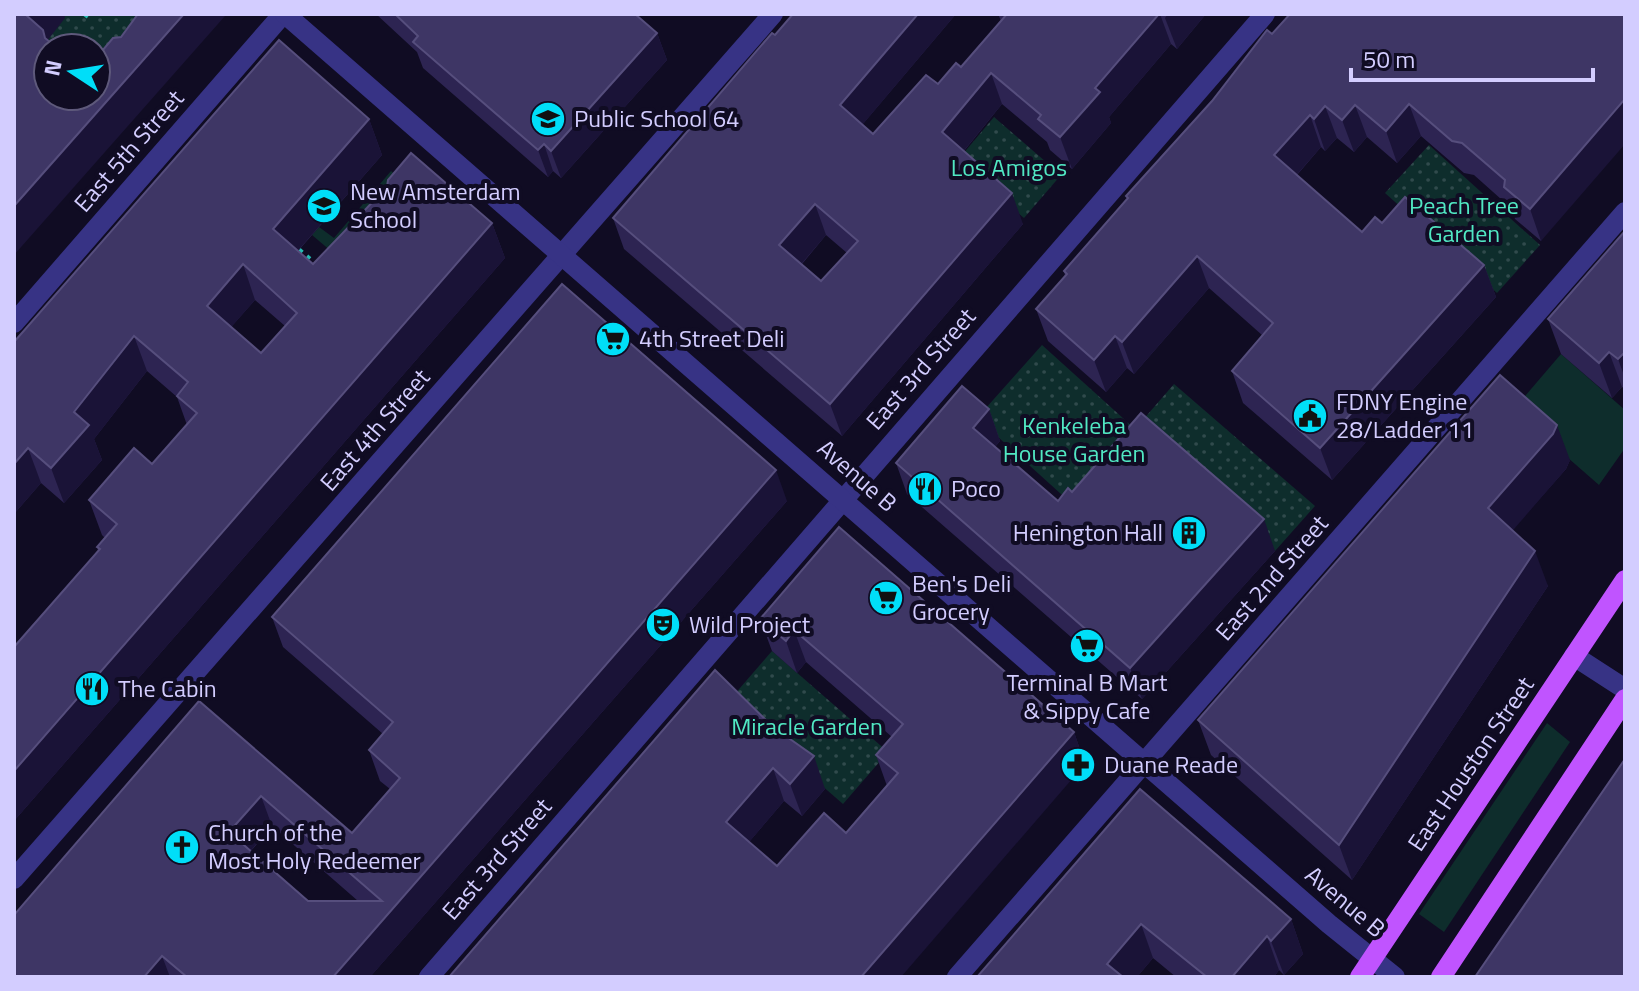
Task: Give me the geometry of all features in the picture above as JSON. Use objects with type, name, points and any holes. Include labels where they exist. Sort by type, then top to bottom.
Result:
[{"type":"main road","name":"East Houston Street","points":[[1360,977],[1625,580]]},
{"type":"main road","points":[[1441,977],[1625,699]]},
{"type":"street","name":"Avenue B","points":[[284,14],[1395,977]]},
{"type":"street","name":"East 5th Street","points":[[14,323],[284,14]]},
{"type":"street","name":"East 4th Street","points":[[14,879],[773,14]]},
{"type":"street","name":"East 3rd Street","points":[[429,977],[1265,14]]},
{"type":"street","name":"East 2nd Street","points":[[957,977],[1625,212]]},
{"type":"street","points":[[1574,656],[1625,689]]},
{"type":"path","points":[[85,14],[93,20]]},
{"type":"path","points":[[299,250],[330,276]]},
{"type":"green space","points":[[14,14],[176,14],[112,76],[112,32],[32,32]]},
{"type":"green space","name":"Los Amigos","points":[[994,117],[1061,175],[1024,218],[957,161]]},
{"type":"green space","name":"Peach Tree Garden","points":[[1429,145],[1540,245],[1497,293],[1385,193]]},
{"type":"green space","points":[[391,171],[402,180],[338,257],[312,235],[319,227],[334,238]]},
{"type":"green space","name":"Kenkeleba House Garden","points":[[1042,345],[1135,429],[1174,384],[1315,506],[1275,551],[1147,440],[1082,513],[977,418]]},
{"type":"green space","points":[[1561,354],[1625,410],[1625,448],[1599,485],[1513,410]]},
{"type":"green space","name":"Miracle Garden","points":[[772,651],[888,752],[843,804],[727,703]]},
{"type":"green space","points":[[1547,723],[1570,742],[1444,932],[1419,914]]},
{"type":"building","points":[[14,14],[28,14],[44,32],[32,32],[32,112],[97,112],[14,206]]},
{"type":"building","points":[[138,14],[184,14],[112,95],[113,38],[121,37]]},
{"type":"building","name":"Public School 64","points":[[395,14],[635,14],[657,33],[551,151],[544,144],[538,150],[413,42],[418,36]]},
{"type":"building","points":[[793,14],[918,14],[840,105],[873,134],[926,75],[938,84],[956,63],[961,67],[1007,14],[1159,14],[1095,88],[1100,92],[1060,137],[1038,119],[1041,115],[991,73],[942,132],[1012,193],[830,404],[613,218],[772,33],[775,35]],"holes":[[[815,204],[858,241],[821,281],[779,245]]]},
{"type":"building","points":[[1290,14],[1625,14],[1625,99],[1530,209],[1504,187],[1505,180],[1409,104],[1386,131],[1355,105],[1342,120],[1325,106],[1314,119],[1310,115],[1274,155],[1362,232],[1375,217],[1382,223],[1405,197],[1484,265],[1320,448],[1232,371],[1273,323],[1197,256],[1122,342],[1115,336],[1094,360],[1036,309],[1067,274],[1064,271],[1128,198],[1126,196],[1212,101],[1267,30],[1272,34]]},
{"type":"building","points":[[279,40],[369,119],[273,229],[313,264],[387,187],[388,180],[411,153],[492,223],[14,771],[14,647],[100,549],[97,547],[117,524],[89,500],[134,448],[152,464],[197,413],[177,396],[188,382],[134,336],[74,412],[89,425],[51,468],[28,448],[14,464],[14,342]],"holes":[[[243,264],[297,313],[261,353],[207,306]]]},
{"type":"building","points":[[1625,231],[1625,352],[1618,359],[1609,352],[1599,363],[1548,319]]},
{"type":"building","points":[[562,284],[776,470],[333,977],[187,977],[162,956],[144,977],[14,977],[14,915],[199,701],[352,833],[400,778],[369,750],[393,722],[272,617]],"holes":[[[261,796],[382,901],[308,901],[229,832]]]},
{"type":"building","points":[[1500,375],[1557,425],[1553,434],[1488,508],[1535,551],[1339,845],[1198,720]]},
{"type":"building","points":[[962,386],[989,409],[973,428],[1058,501],[1068,488],[1072,492],[1141,413],[1264,519],[1130,668],[896,463]]},
{"type":"building","points":[[839,527],[1074,732],[861,977],[449,977],[715,670],[773,727],[814,756],[790,784],[773,768],[726,822],[777,866],[824,813],[846,833],[898,773],[876,755],[903,724],[794,630],[786,641],[760,619]]},
{"type":"building","points":[[1625,759],[1625,977],[1475,977]]},
{"type":"building","points":[[1140,789],[1291,919],[1271,941],[1267,936],[1232,977],[1207,977],[1141,924],[1107,964],[1123,977],[977,977]]},
{"type":"place","name":"Public School 64","points":[[548,119]]},
{"type":"place","name":"New Amsterdam School","points":[[324,206]]},
{"type":"place","name":"4th Street Deli","points":[[613,339]]},
{"type":"place","name":"FDNY Engine 28/Ladder 11","points":[[1310,416]]},
{"type":"place","name":"Poco","points":[[925,489]]},
{"type":"place","name":"Henington Hall","points":[[1189,533]]},
{"type":"place","name":"Ben's Deli Grocery","points":[[886,598]]},
{"type":"place","name":"Wild Project","points":[[663,625]]},
{"type":"place","name":"Terminal B Mart & Sippy Cafe","points":[[1087,646]]},
{"type":"place","name":"The Cabin","points":[[92,689]]},
{"type":"place","name":"Duane Reade","points":[[1078,765]]},
{"type":"place","name":"Church of the Most Holy Redeemer","points":[[182,847]]}]
